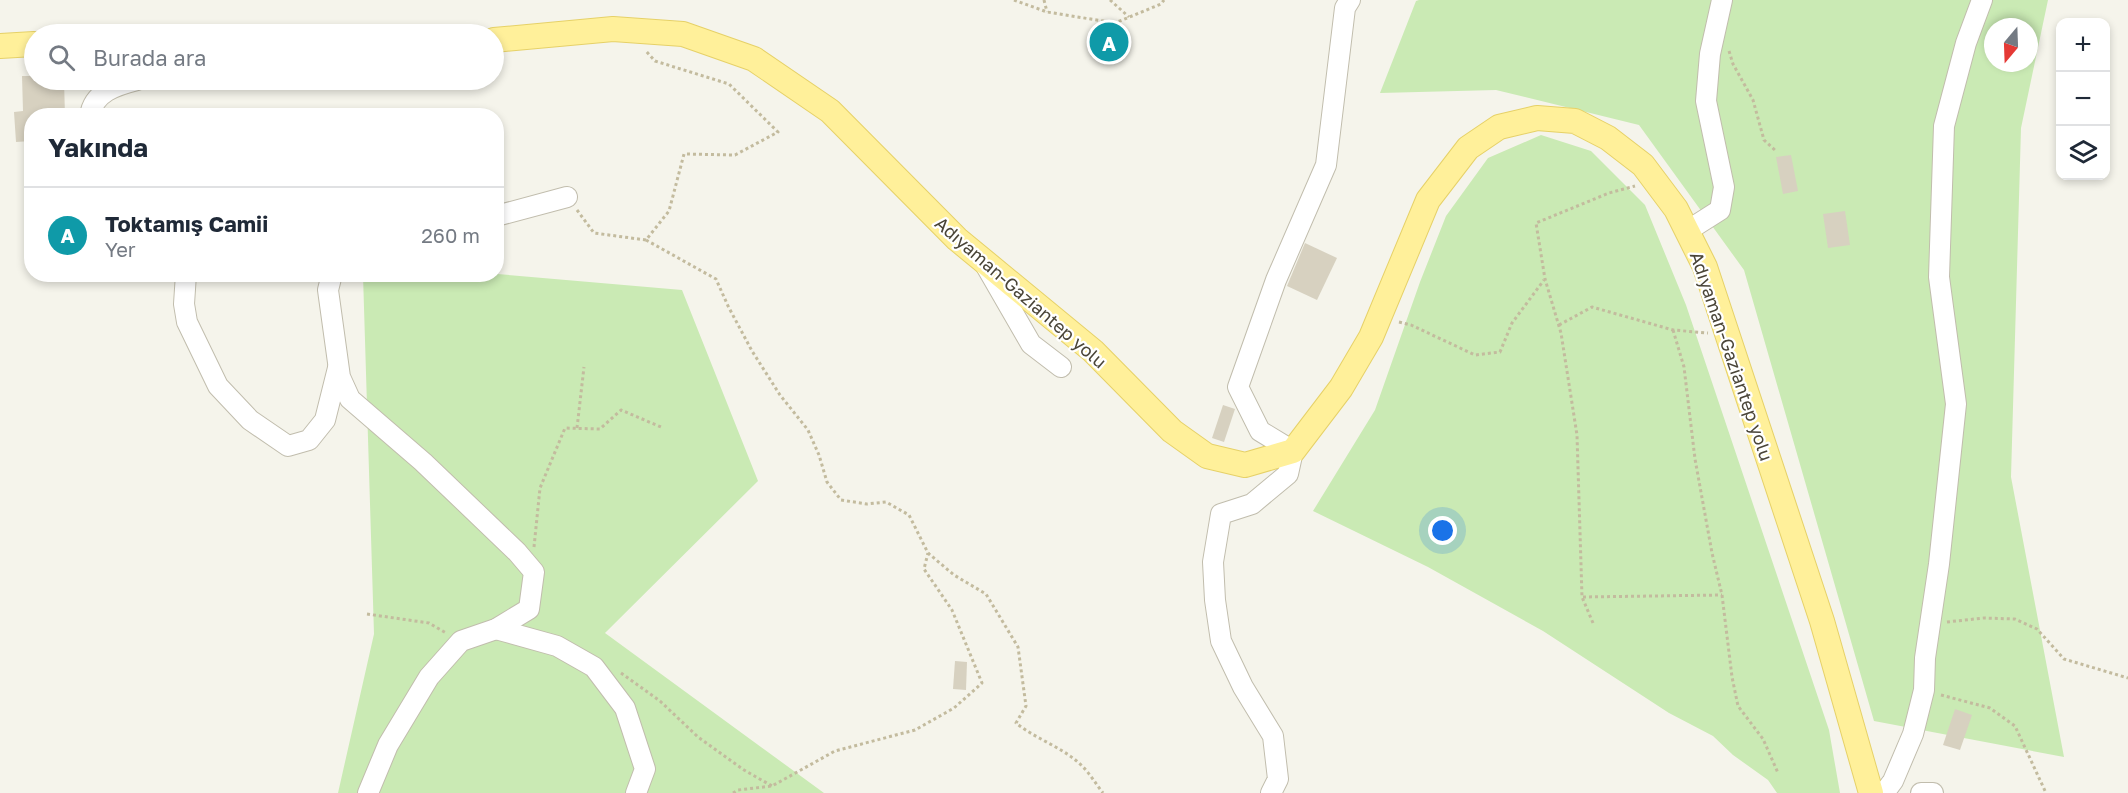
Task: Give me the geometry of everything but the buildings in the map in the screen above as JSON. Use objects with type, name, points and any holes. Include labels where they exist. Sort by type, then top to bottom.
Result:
[{"type":"main road","name":"Adıyaman-Gaziantep yolu","points":[[504,39],[613,29],[683,34],[754,59],[830,111],[957,239],[1093,351],[1172,431],[1207,456],[1245,465],[1293,451],[1341,388],[1371,337],[1428,200],[1468,148],[1499,128],[1537,118],[1575,121],[1608,138],[1643,165],[1676,209],[1705,267],[1822,621],[1871,793]]},
{"type":"main road","points":[[0,46],[24,45]]},
{"type":"street","points":[[1271,793],[1278,779],[1273,736],[1243,687],[1221,640],[1215,600],[1213,562],[1221,514],[1252,504],[1288,474],[1293,451],[1260,431],[1238,387],[1276,280],[1326,165],[1345,8],[1350,0]]},
{"type":"street","points":[[1687,231],[1720,210],[1724,188],[1706,102],[1710,54],[1722,0]]},
{"type":"street","points":[[1884,793],[1893,781],[1913,734],[1924,690],[1925,657],[1939,564],[1956,404],[1939,278],[1944,126],[1966,43],[1982,0]]},
{"type":"street","points":[[92,108],[104,93],[110,90]]},
{"type":"street","points":[[504,214],[567,197]]},
{"type":"street","points":[[983,261],[1031,344],[1061,367]]},
{"type":"street","points":[[185,282],[184,304],[187,322],[218,386],[250,420],[288,446],[309,440],[325,420],[338,367]]},
{"type":"street","points":[[330,282],[328,290],[338,367],[350,399],[423,462],[517,552],[534,572],[529,609],[496,630],[461,641],[429,677],[388,745],[368,793]]},
{"type":"street","points":[[496,630],[558,646],[594,668],[625,708],[645,769],[636,793]]},
{"type":"street","points":[[1921,793],[1932,793]]},
{"type":"path","points":[[1014,0],[1047,12],[1115,23],[1161,4],[1164,0]]},
{"type":"path","points":[[1044,0],[1047,12]]},
{"type":"path","points":[[1110,0],[1129,18]]},
{"type":"path","points":[[628,30],[655,61],[729,84],[778,132],[735,155],[684,154],[669,211],[646,240]]},
{"type":"path","points":[[1727,46],[1733,64],[1753,100],[1764,140],[1777,152]]},
{"type":"path","points":[[1593,623],[1582,597],[1577,435],[1559,325],[1545,279],[1536,223],[1609,193],[1654,180]]},
{"type":"path","points":[[567,197],[594,233],[646,240],[716,279],[752,351],[780,395],[808,430],[827,482],[841,500],[867,504],[886,502],[909,515],[928,553],[954,575],[986,594],[1018,647],[1026,706],[1016,723],[1082,766],[1103,793]]},
{"type":"path","points":[[1380,317],[1411,325],[1475,356],[1500,352],[1512,323],[1545,279]]},
{"type":"path","points":[[1559,325],[1592,307],[1673,330],[1727,334]]},
{"type":"path","points":[[1673,330],[1684,367],[1695,459],[1722,595],[1732,677],[1738,706],[1763,739],[1778,773]]},
{"type":"path","points":[[577,428],[584,367]]},
{"type":"path","points":[[534,572],[534,536],[540,488],[565,428],[600,429],[621,410],[661,427]]},
{"type":"path","points":[[733,793],[738,790],[772,786],[835,752],[915,730],[954,708],[982,683],[952,610],[924,569],[928,553]]},
{"type":"path","points":[[1582,597],[1722,595]]},
{"type":"path","points":[[367,614],[429,623],[461,641]]},
{"type":"path","points":[[1930,624],[1984,618],[2015,620],[2037,629],[2064,659],[2128,678]]},
{"type":"path","points":[[594,668],[615,668],[660,701],[698,737],[744,770],[772,786]]},
{"type":"path","points":[[1924,690],[1990,708],[2014,726],[2046,793]]},
{"type":"green space","points":[[1419,0],[2048,0],[2038,47],[2038,18],[1984,18],[1984,72],[2033,72],[2021,128],[2011,477],[2064,757],[1874,721],[1744,270],[1639,125],[1496,90],[1380,93],[1416,1]]},
{"type":"green space","points":[[1541,135],[1591,151],[1645,205],[1686,305],[1829,730],[1840,793],[1777,793],[1768,780],[1733,755],[1713,736],[1669,713],[1543,631],[1428,567],[1313,511],[1375,410],[1446,216],[1488,158]]},
{"type":"green space","points":[[504,275],[682,290],[758,481],[605,633],[824,793],[338,793],[374,634],[363,282],[504,282]]},
{"type":"place","name":"Toktamış Camii","points":[[1109,42]]}]
